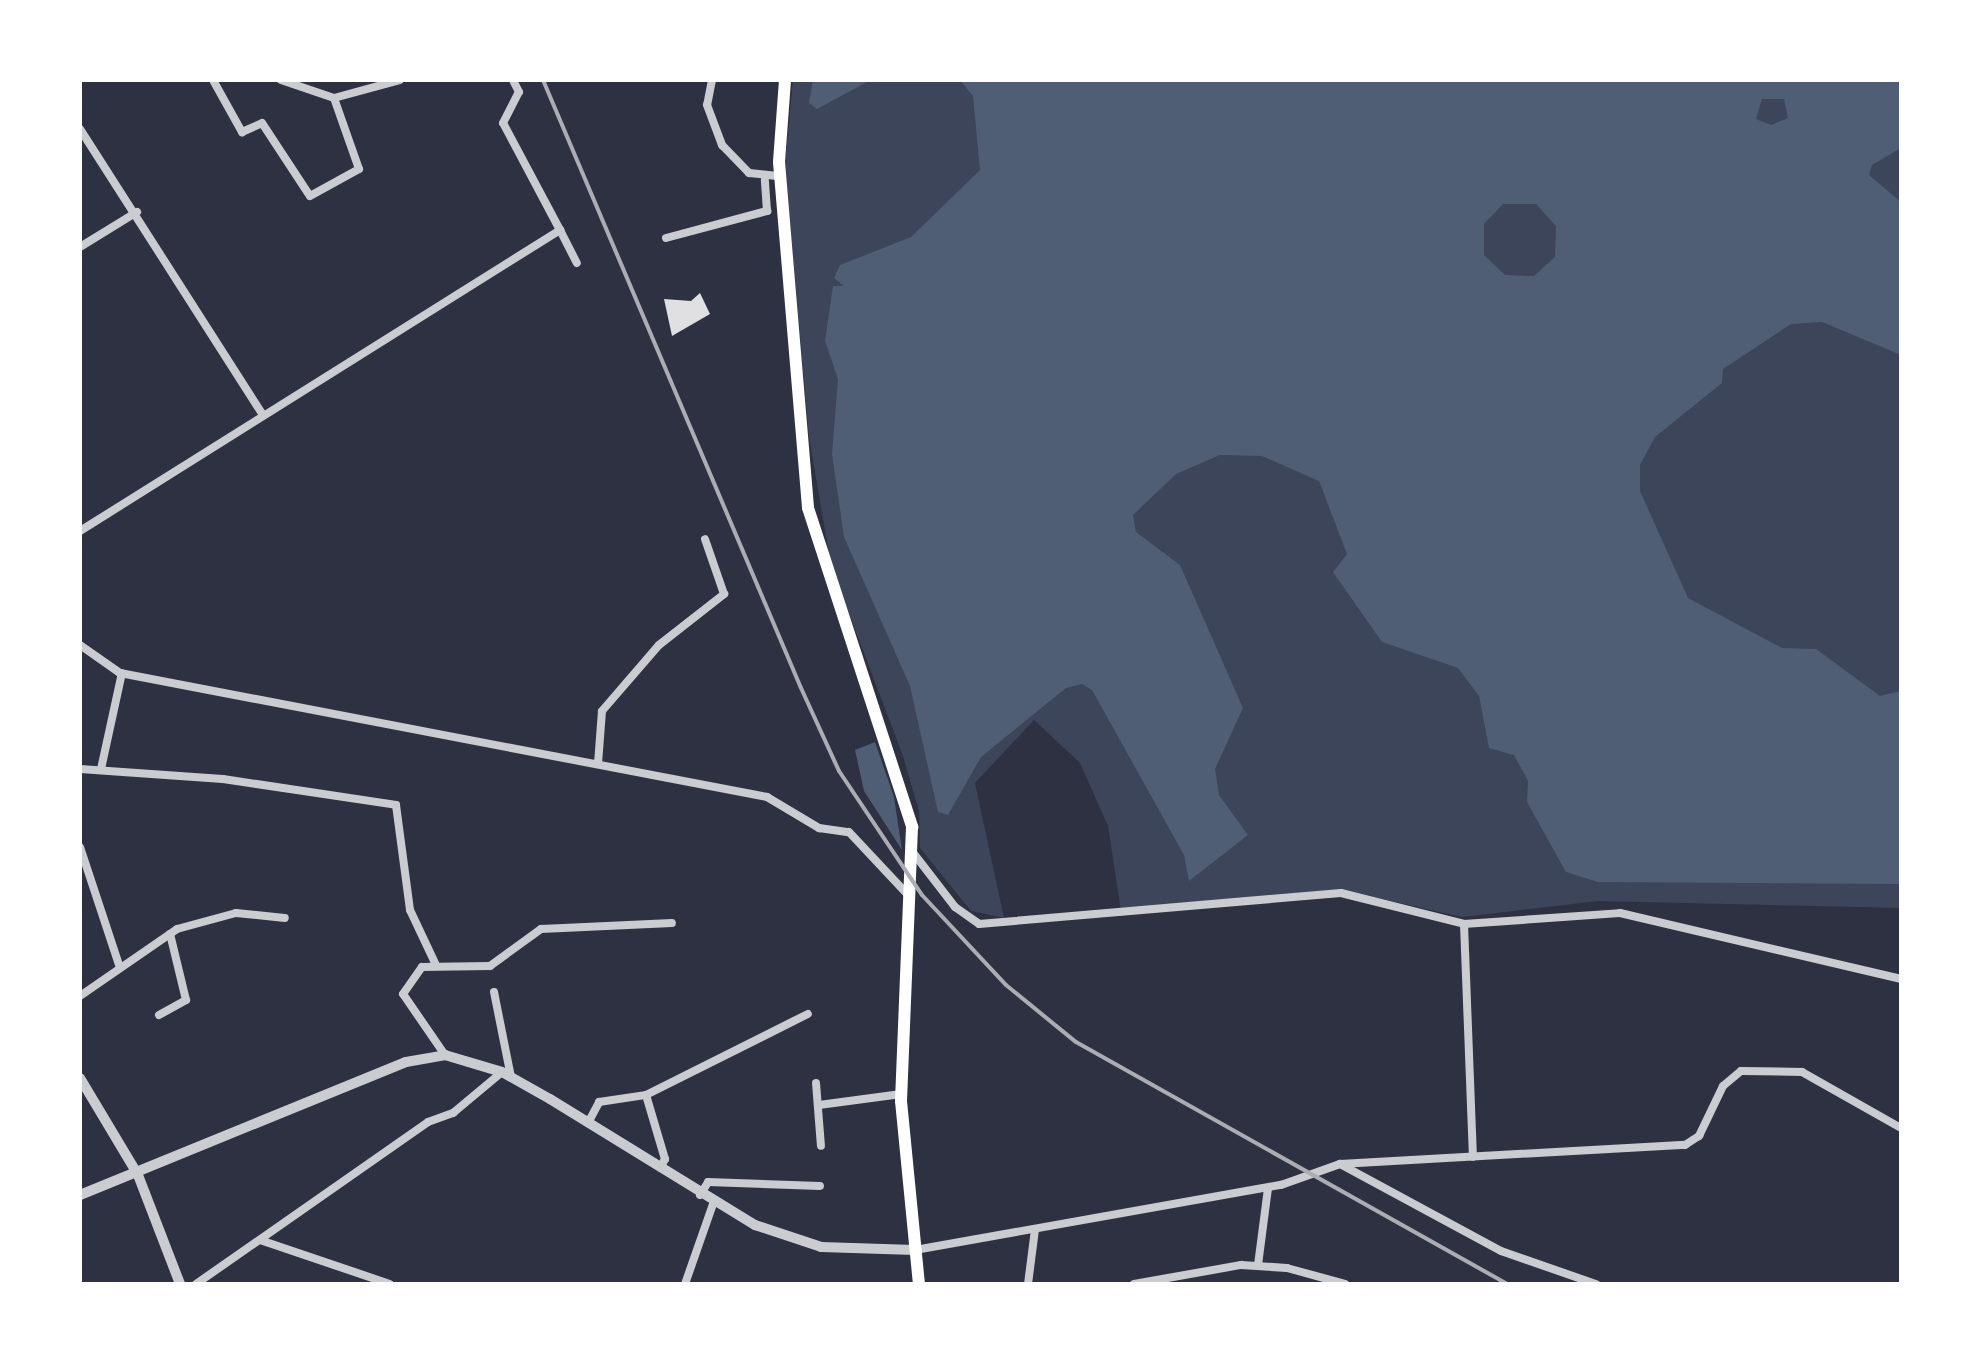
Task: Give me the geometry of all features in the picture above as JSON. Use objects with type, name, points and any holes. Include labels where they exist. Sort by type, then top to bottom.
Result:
[{"type":"main road","points":[[785,80],[780,176],[808,508],[836,607],[910,804],[911,850],[901,1094],[919,1284]]},
{"type":"street","points":[[213,80],[242,132],[262,123],[310,196],[359,169],[334,98]]},
{"type":"street","points":[[281,80],[334,98],[400,80]]},
{"type":"street","points":[[513,80],[519,92],[503,123],[577,263]]},
{"type":"street","points":[[666,238],[767,211],[765,180],[722,145],[707,105],[712,80]]},
{"type":"street","points":[[80,129],[137,212],[263,415]]},
{"type":"street","points":[[765,180],[780,176]]},
{"type":"street","points":[[80,247],[137,212]]},
{"type":"street","points":[[80,531],[560,230]]},
{"type":"street","points":[[598,764],[602,711],[659,645],[724,594],[705,539]]},
{"type":"street","points":[[80,645],[122,673],[776,801],[819,828],[849,832],[909,896]]},
{"type":"street","points":[[101,769],[122,673]]},
{"type":"street","points":[[80,769],[396,805],[410,910],[435,963]]},
{"type":"street","points":[[80,847],[120,968]]},
{"type":"street","points":[[911,850],[955,907],[979,924],[1341,893],[1464,924],[1620,913],[1901,979]]},
{"type":"street","points":[[80,996],[170,934],[236,913],[285,918]]},
{"type":"street","points":[[445,1055],[403,994],[409,977],[435,963],[490,966],[541,929],[672,923]]},
{"type":"street","points":[[1464,924],[1473,1157]]},
{"type":"street","points":[[159,1015],[186,1000],[170,934]]},
{"type":"street","points":[[494,992],[506,1075]]},
{"type":"street","points":[[588,1123],[599,1102],[646,1095],[808,1014]]},
{"type":"street","points":[[80,1195],[138,1175],[406,1062],[445,1055],[506,1075],[588,1123],[713,1204],[791,1240],[915,1250],[1268,1188],[1340,1164],[1685,1145],[1699,1136],[1723,1086],[1741,1071],[1802,1072],[1901,1128]]},
{"type":"street","points":[[196,1284],[428,1122],[453,1113],[506,1075]]},
{"type":"street","points":[[80,1078],[138,1175],[180,1284]]},
{"type":"street","points":[[816,1083],[821,1146]]},
{"type":"street","points":[[819,1105],[901,1094]]},
{"type":"street","points":[[646,1095],[665,1159],[660,1168]]},
{"type":"street","points":[[1340,1164],[1501,1251],[1596,1284]]},
{"type":"street","points":[[700,1195],[708,1182],[820,1186]]},
{"type":"street","points":[[1258,1265],[1268,1188]]},
{"type":"street","points":[[685,1284],[713,1204]]},
{"type":"street","points":[[1028,1284],[1035,1229]]},
{"type":"street","points":[[260,1240],[390,1284]]},
{"type":"street","points":[[1134,1284],[1258,1265],[1345,1284]]},
{"type":"shaded area","points":[[793,80],[1901,80],[1901,908],[1598,901],[1462,917],[1342,890],[1121,911],[1108,826],[1080,763],[1034,720],[975,783],[1004,918],[971,911],[920,848],[919,811],[903,756],[831,566],[809,437],[785,164]]},
{"type":"shaded area","points":[[813,80],[871,80],[817,109],[809,103]]},
{"type":"shaded area","points":[[960,80],[1901,80],[1901,148],[1872,165],[1869,175],[1901,202],[1901,355],[1822,322],[1791,324],[1723,369],[1722,383],[1655,437],[1640,465],[1640,491],[1688,598],[1782,648],[1816,649],[1880,696],[1901,691],[1901,884],[1598,882],[1566,872],[1527,802],[1528,781],[1514,755],[1489,748],[1479,696],[1458,668],[1382,642],[1333,572],[1347,554],[1319,481],[1262,456],[1220,455],[1176,474],[1133,515],[1136,532],[1180,565],[1243,708],[1215,769],[1219,795],[1248,835],[1189,881],[1184,855],[1092,690],[1082,684],[1066,688],[981,757],[948,815],[938,812],[910,686],[844,537],[832,454],[838,379],[825,341],[833,286],[844,286],[834,278],[840,265],[911,237],[980,170],[973,96]],"holes":[[[1762,99],[1784,99],[1788,118],[1771,125],[1756,119]],[[1503,204],[1536,204],[1556,226],[1555,257],[1534,276],[1505,275],[1484,255],[1484,224]]]},
{"type":"shaded area","points":[[875,742],[894,797],[902,850],[864,791],[855,750]]},
{"type":"building","points":[[700,293],[710,314],[672,336],[664,299],[691,301]]},
{"type":"railway","points":[[543,80],[839,771],[922,895],[1006,985],[1076,1042],[1507,1284]]}]
